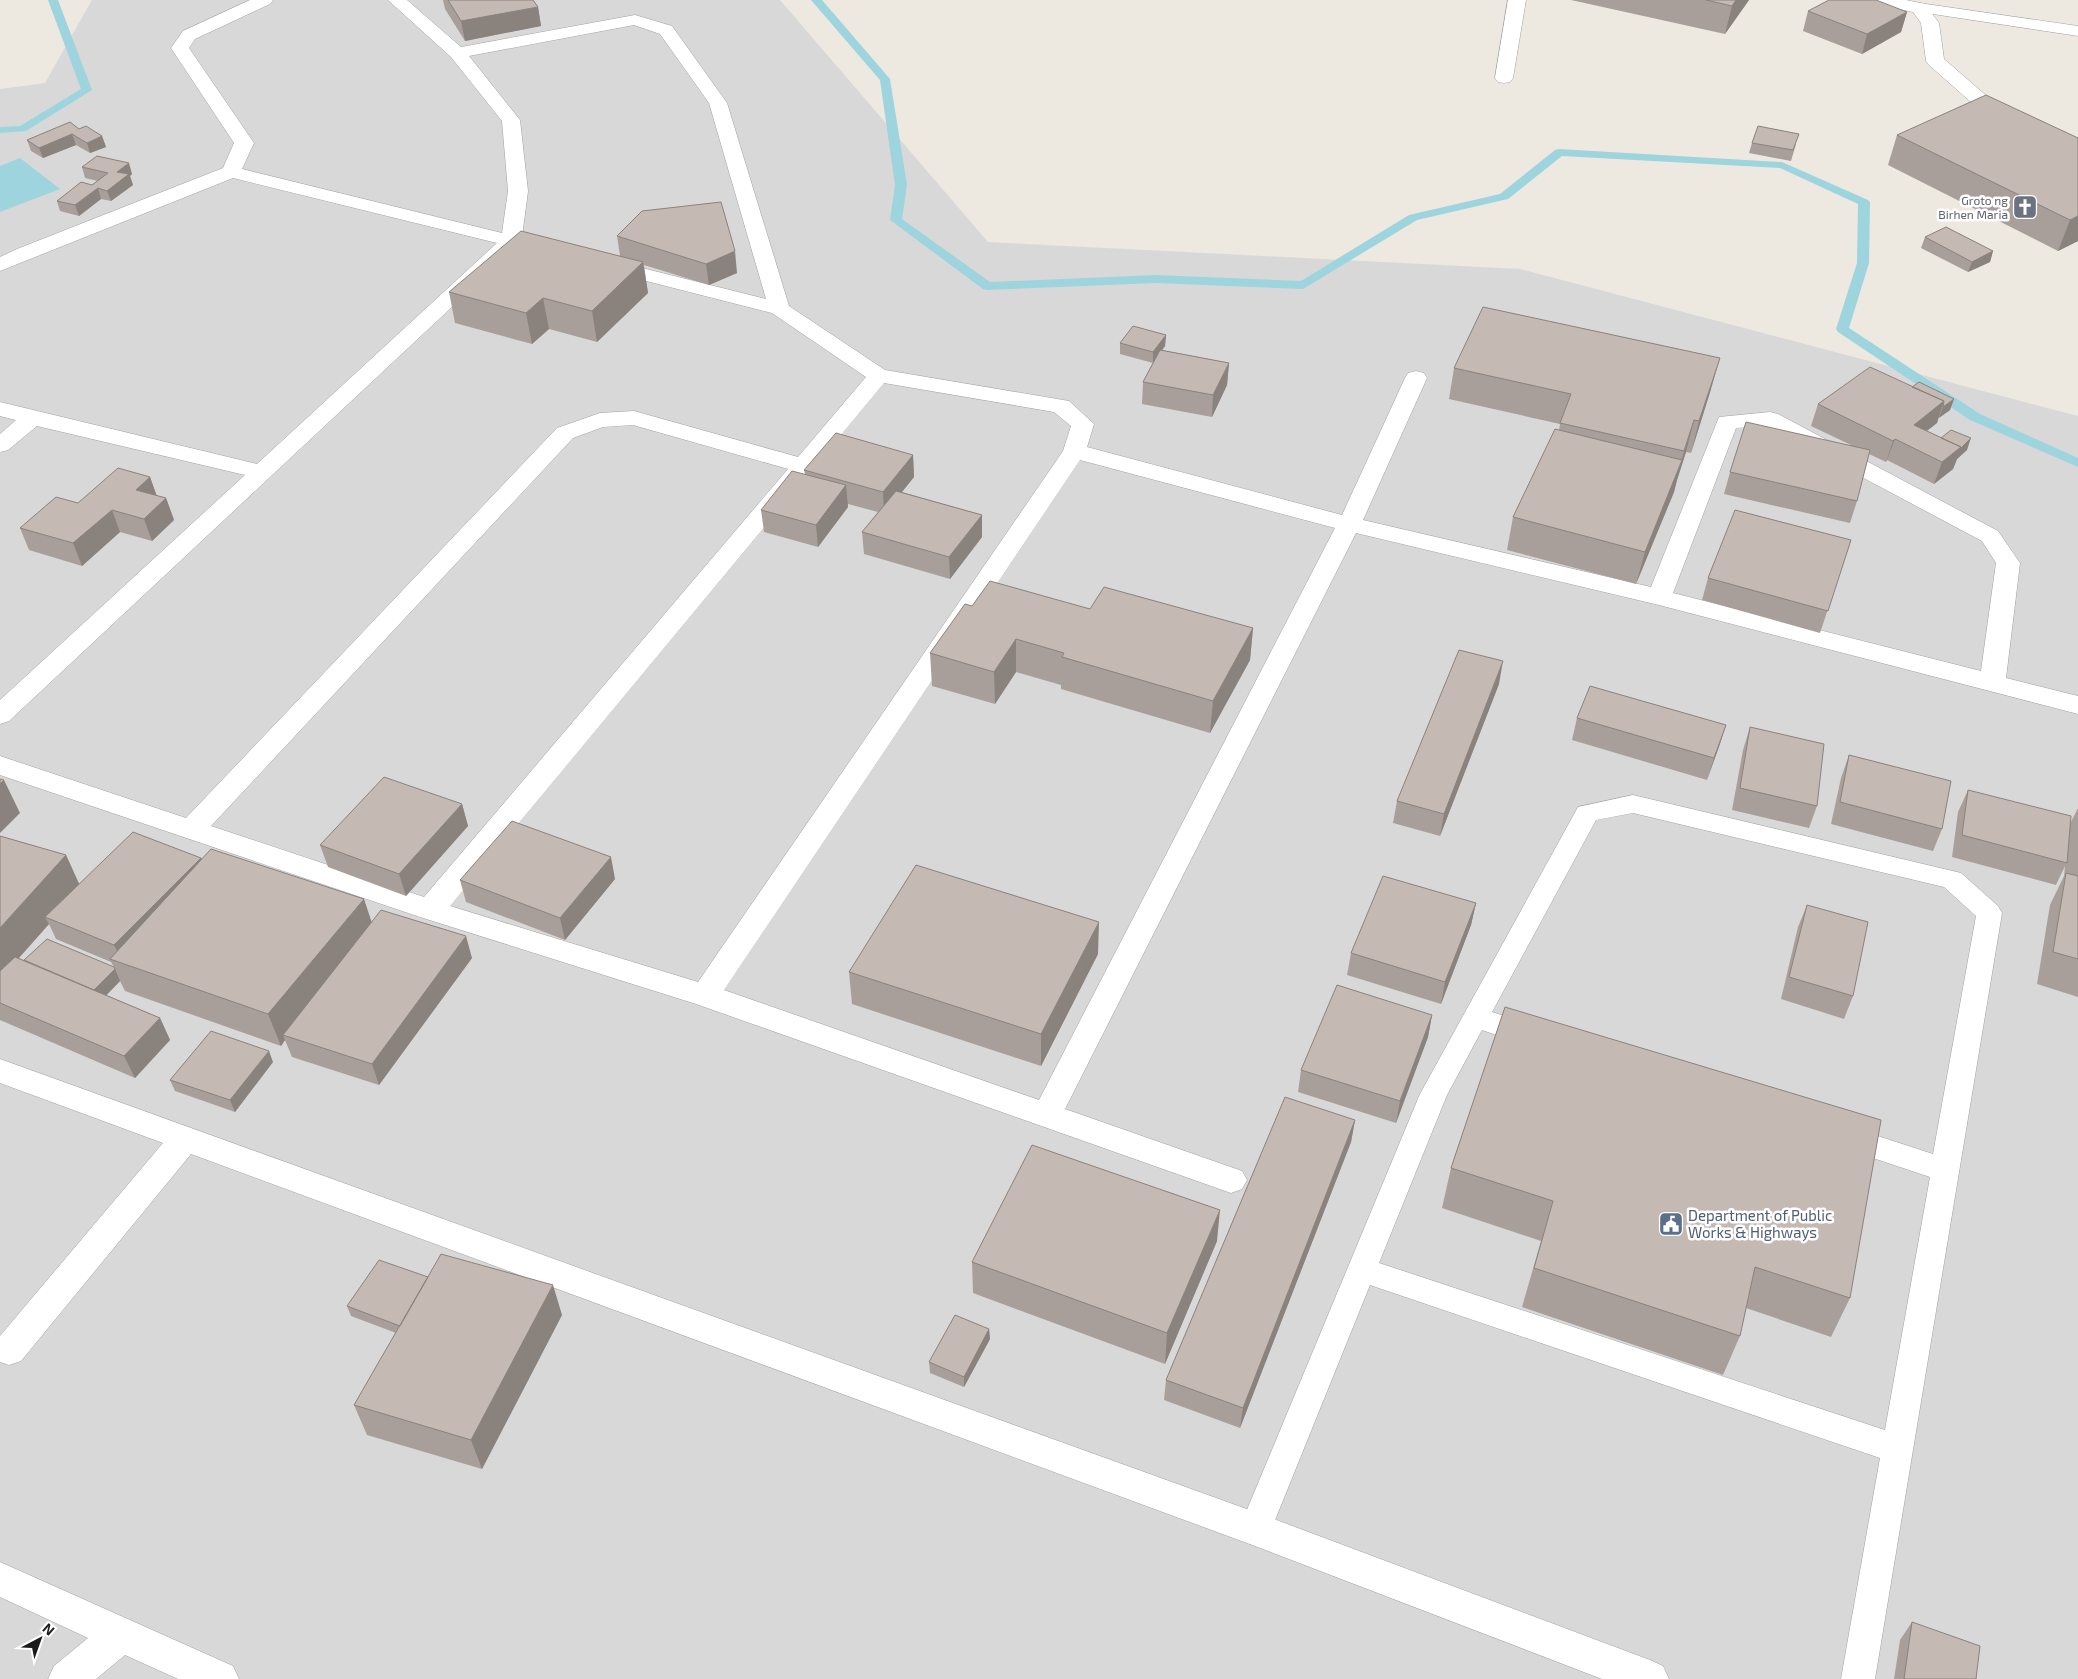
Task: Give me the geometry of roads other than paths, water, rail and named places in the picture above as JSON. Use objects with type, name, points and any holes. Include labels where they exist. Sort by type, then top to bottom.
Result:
[{"type":"street","points":[[231,172],[244,143],[180,48],[189,36],[264,0]]},
{"type":"street","points":[[0,715],[511,241],[518,191],[511,120],[457,53],[397,0]]},
{"type":"street","points":[[1504,78],[1517,0]]},
{"type":"street","points":[[1882,0],[1919,8],[1930,23],[1935,61],[1997,115],[2022,128]]},
{"type":"street","points":[[457,53],[635,20],[666,30],[718,103],[779,309]]},
{"type":"street","points":[[0,265],[24,253],[231,172],[779,309],[879,376],[1061,406],[1083,424],[1074,451],[705,995]]},
{"type":"street","points":[[0,251],[24,253]]},
{"type":"street","points":[[430,910],[879,376]]},
{"type":"street","points":[[1046,1116],[1349,524],[1416,378]]},
{"type":"street","points":[[0,408],[33,418],[264,472]]},
{"type":"street","points":[[0,445],[33,418]]},
{"type":"street","points":[[191,830],[565,433],[600,420],[634,418],[803,466]]},
{"type":"street","points":[[1659,598],[1727,422],[1770,419],[1990,536],[2008,563],[1992,684]]},
{"type":"street","points":[[1074,451],[1349,524],[1659,598],[2078,706]]},
{"type":"street","points":[[0,765],[430,910],[705,995],[1231,1180]]},
{"type":"street","points":[[0,1071],[1255,1528],[1650,1679]]},
{"type":"street","points":[[10,1350],[185,1139]]},
{"type":"street","points":[[0,1580],[220,1679]]},
{"type":"street","points":[[67,1679],[121,1634]]},
{"type":"lane","points":[[1919,8],[2078,31]]},
{"type":"lane","points":[[1255,1528],[1434,1094],[1587,812],[1633,804],[1952,880],[1989,913],[1858,1679]]},
{"type":"lane","points":[[1475,1017],[1560,1045]]},
{"type":"lane","points":[[1823,1130],[1945,1170]]},
{"type":"lane","points":[[1362,1270],[1897,1450]]},
{"type":"water","points":[[20,158],[60,189],[0,212],[0,166]]},
{"type":"waterway","points":[[0,130],[22,129],[87,90],[53,0]]},
{"type":"waterway","points":[[816,0],[885,79],[901,185],[896,220],[987,286],[1156,279],[1303,285],[1413,217],[1504,197],[1559,152],[1782,165],[1864,202],[1863,263],[1842,329],[1975,417],[2078,463]]},
{"type":"place","name":"Groto ng Birhen Maria","points":[[2025,207]]},
{"type":"place","name":"Department of Public Works & Highways","points":[[1671,1224]]}]
